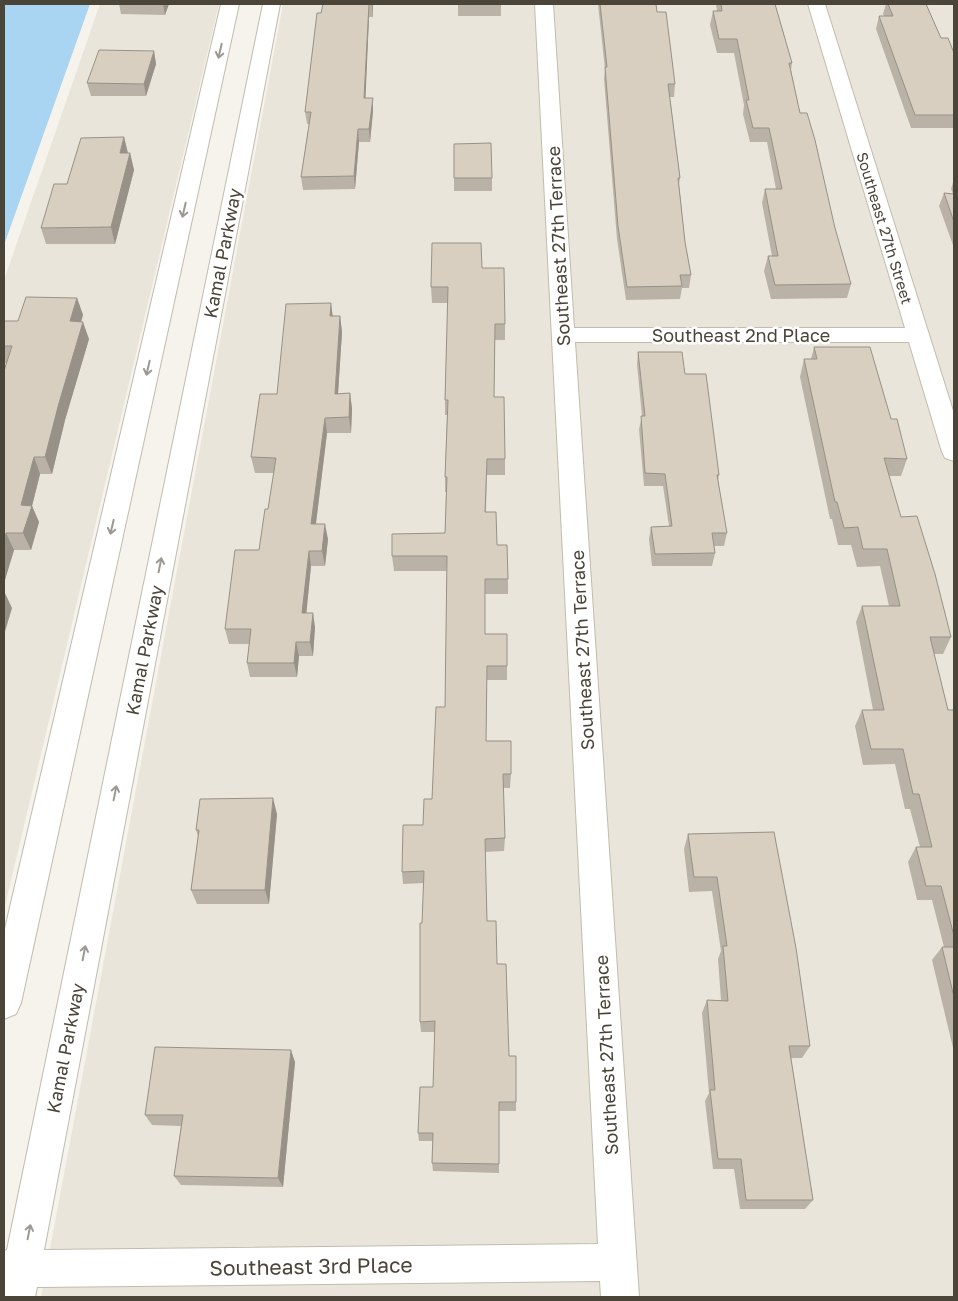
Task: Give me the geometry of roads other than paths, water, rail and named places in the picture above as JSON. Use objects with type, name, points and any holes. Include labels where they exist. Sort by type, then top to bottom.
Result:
[{"type":"street","points":[[4,1003],[230,4]]},
{"type":"street","name":"Kamal Parkway","points":[[14,1279],[271,4]]},
{"type":"street","name":"Southeast 27th Terrace","points":[[544,4],[619,1280]]},
{"type":"street","name":"Southeast 27th Street","points":[[817,4],[954,452]]},
{"type":"street","name":"Southeast 2nd Place","points":[[563,335],[918,335]]},
{"type":"street","name":"Southeast 3rd Place","points":[[14,1279],[619,1280]]},
{"type":"water","points":[[4,4],[90,4],[4,245]]}]
